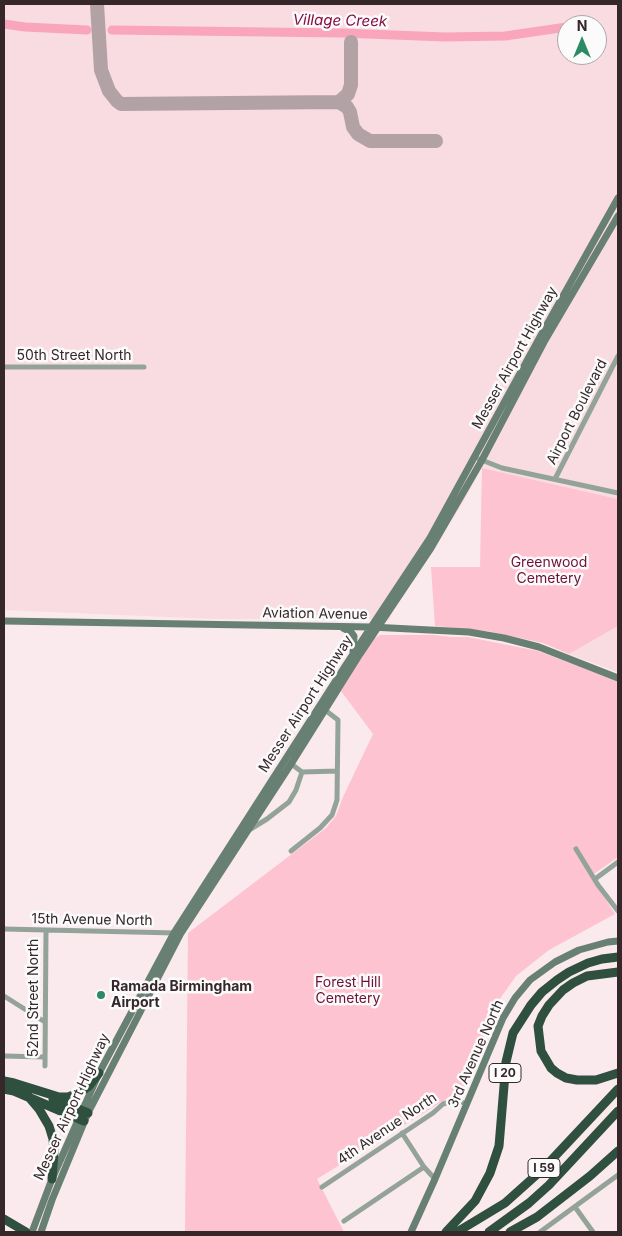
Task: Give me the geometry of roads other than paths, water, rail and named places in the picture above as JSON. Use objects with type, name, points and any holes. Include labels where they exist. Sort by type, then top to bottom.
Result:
[{"type":"highway","name":"I 20","points":[[446,1232],[475,1201],[490,1174],[499,1146],[506,1062],[513,1033],[531,1005],[542,992],[557,980],[588,963],[618,957]]},
{"type":"highway","points":[[618,972],[587,976],[563,990],[549,1005],[538,1026],[541,1051],[550,1068],[557,1073],[566,1078],[577,1080],[596,1080],[618,1073]]},
{"type":"highway","points":[[4,1082],[14,1083],[59,1097],[68,1097],[79,1093],[89,1086],[99,1073]]},
{"type":"highway","points":[[14,1083],[83,1116]]},
{"type":"highway","points":[[4,1089],[83,1116]]},
{"type":"highway","name":"I 59","points":[[456,1232],[504,1203],[543,1169],[618,1089]]},
{"type":"highway","points":[[28,1096],[39,1109],[49,1126],[53,1138],[52,1180]]},
{"type":"highway","name":"I 59","points":[[489,1232],[529,1203],[549,1185],[618,1111]]},
{"type":"highway","points":[[510,1232],[537,1217],[590,1176],[618,1151]]},
{"type":"highway","points":[[5,1219],[22,1230]]},
{"type":"main road","name":"Messer Airport Highway","points":[[32,1232],[52,1180],[83,1116],[177,933],[246,832],[352,655],[385,617],[431,548],[618,198]]},
{"type":"main road","name":"Messer Airport Highway","points":[[42,1232],[99,1073],[177,933],[289,761],[325,710],[478,458],[618,216]]},
{"type":"main road","points":[[385,617],[390,624],[397,628]]},
{"type":"main road","name":"Aviation Avenue","points":[[4,621],[333,626],[469,632],[539,647],[618,678]]},
{"type":"main road","points":[[333,626],[343,628],[354,636],[352,655]]},
{"type":"main road","name":"3rd Avenue North","points":[[411,1232],[503,1018],[515,998],[530,980],[547,966],[573,952],[618,941]]},
{"type":"street","name":"Airport Boulevard","points":[[555,479],[618,356]]},
{"type":"street","name":"50th Street North","points":[[4,367],[144,367]]},
{"type":"street","points":[[478,458],[502,468],[618,493]]},
{"type":"street","points":[[290,851],[320,828],[332,815],[337,800],[338,720],[325,710]]},
{"type":"street","points":[[289,761],[302,772],[337,771]]},
{"type":"street","points":[[246,832],[267,820],[289,802],[296,790],[302,772]]},
{"type":"street","points":[[576,850],[618,911]]},
{"type":"street","points":[[595,879],[618,862]]},
{"type":"street","name":"15th Avenue North","points":[[4,930],[177,933]]},
{"type":"street","name":"52nd Street North","points":[[45,1066],[46,930]]},
{"type":"street","points":[[4,996],[45,1022]]},
{"type":"street","points":[[4,1056],[45,1057]]},
{"type":"street","name":"4th Avenue North","points":[[322,1187],[433,1113],[442,1104],[450,1100],[456,1100],[467,1104]]},
{"type":"street","points":[[402,1133],[424,1167],[435,1179]]},
{"type":"street","points":[[344,1221],[424,1167]]},
{"type":"street","points":[[540,1232],[618,1176]]},
{"type":"street","points":[[575,1207],[593,1232]]},
{"type":"waterway","name":"Village Creek","points":[[4,24],[87,30]]},
{"type":"waterway","name":"Village Creek","points":[[112,30],[342,33],[445,37],[505,36],[557,28]]},
{"type":"place","name":"Ramada Birmingham Airport","points":[[101,995]]},
{"type":"park label","name":"Greenwood Cemetery","points":[[549,572]]},
{"type":"park label","name":"Forest Hill Cemetery","points":[[348,992]]}]
